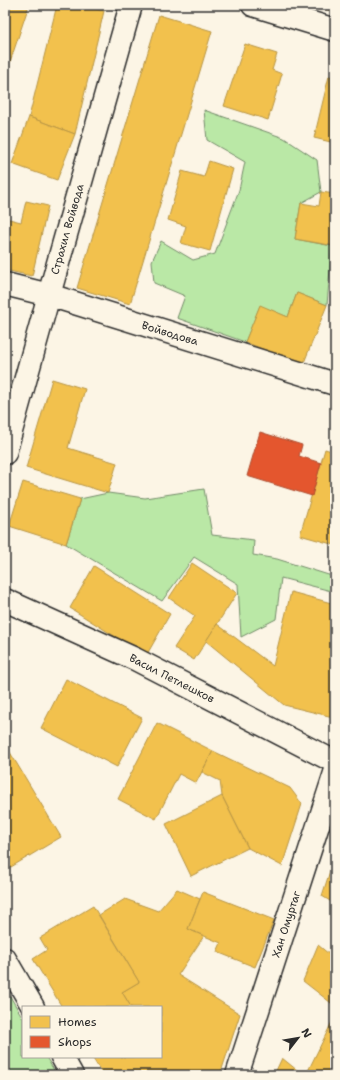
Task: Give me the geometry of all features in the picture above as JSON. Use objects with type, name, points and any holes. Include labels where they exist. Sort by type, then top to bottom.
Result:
[{"type":"street","name":"Страхил Войвода","points":[[5,454],[48,295],[131,5]]},
{"type":"street","points":[[253,5],[335,30]]},
{"type":"street","name":"Войводова","points":[[5,284],[48,295],[335,384]]},
{"type":"street","name":"Васил Петлешков","points":[[5,600],[135,658],[335,762]]},
{"type":"street","name":"Хан Омуртаг","points":[[237,1075],[335,772]]},
{"type":"street","points":[[5,958],[32,1006]]},
{"type":"street","points":[[63,1058],[72,1075]]},
{"type":"green space","points":[[204,110],[284,138],[317,160],[321,192],[301,203],[295,239],[332,246],[327,305],[297,293],[288,317],[260,306],[245,342],[177,318],[185,296],[154,283],[152,261],[161,241],[193,260],[215,254],[239,190],[245,162],[207,140]]},
{"type":"green space","points":[[204,489],[212,535],[254,540],[253,555],[277,559],[335,577],[335,592],[281,578],[276,619],[241,637],[238,584],[194,557],[162,601],[66,544],[80,499],[108,493],[145,498]]},
{"type":"green space","points":[[5,988],[22,1016],[22,1058],[47,1058],[57,1075],[5,1075]]},
{"type":"building: Homes","points":[[5,5],[29,5],[5,77]]},
{"type":"building: Homes","points":[[57,5],[79,5],[104,11],[75,134],[29,117]]},
{"type":"building: Homes","points":[[313,5],[331,5],[329,10]]},
{"type":"building: Homes","points":[[159,15],[212,31],[130,304],[77,288]]},
{"type":"building: Homes","points":[[245,44],[277,54],[272,70],[282,74],[268,120],[224,106]]},
{"type":"building: Homes","points":[[329,76],[335,77],[335,143],[314,138]]},
{"type":"building: Homes","points":[[29,117],[75,134],[57,180],[12,164]]},
{"type":"building: Homes","points":[[209,161],[233,169],[210,251],[181,243],[186,226],[168,220],[182,171],[204,177]]},
{"type":"building: Homes","points":[[321,192],[335,194],[335,246],[295,239],[301,203],[319,206]]},
{"type":"building: Homes","points":[[26,201],[48,206],[32,276],[5,270],[5,218],[21,222]]},
{"type":"building: Homes","points":[[297,293],[327,305],[303,365],[245,342],[260,305],[288,317]]},
{"type":"building: Homes","points":[[335,294],[335,313],[331,312]]},
{"type":"building: Homes","points":[[5,334],[9,335],[5,350]]},
{"type":"building: Homes","points":[[52,379],[85,389],[68,448],[117,463],[108,493],[26,468]]},
{"type":"building: Homes","points":[[325,449],[335,452],[335,545],[300,535]]},
{"type":"building: Homes","points":[[23,482],[80,499],[66,544],[9,526]]},
{"type":"building: Homes","points":[[192,563],[237,593],[194,660],[174,648],[195,616],[169,598]]},
{"type":"building: Homes","points":[[94,566],[170,614],[146,656],[70,608]]},
{"type":"building: Homes","points":[[291,592],[335,604],[335,710],[333,717],[284,705],[206,641],[217,624],[273,666]]},
{"type":"building: Homes","points":[[66,679],[142,718],[117,767],[41,728]]},
{"type":"building: Homes","points":[[157,723],[213,751],[196,783],[179,774],[156,819],[118,799]]},
{"type":"building: Homes","points":[[5,744],[61,837],[6,870],[5,868]]},
{"type":"building: Homes","points":[[213,751],[290,788],[302,804],[282,866],[248,848],[222,796],[220,781],[202,772]]},
{"type":"building: Homes","points":[[222,796],[248,848],[191,876],[166,824]]},
{"type":"building: Homes","points":[[335,855],[335,904],[322,896]]},
{"type":"building: Homes","points":[[177,889],[200,899],[188,929],[204,936],[178,975],[240,1014],[220,1075],[103,1075],[93,1058],[162,1058],[162,1006],[130,1006],[122,992],[139,982],[99,915],[125,899],[158,911]]},
{"type":"building: Homes","points":[[203,892],[274,920],[255,967],[217,952],[221,943],[188,929]]},
{"type":"building: Homes","points":[[93,906],[139,982],[122,992],[130,1006],[61,1006],[33,959],[47,950],[40,938]]},
{"type":"building: Homes","points":[[318,945],[335,959],[335,1006],[303,981]]},
{"type":"building: Homes","points":[[335,1016],[335,1075],[306,1075]]},
{"type":"building: Homes","points":[[282,1058],[303,1075],[274,1075]]},
{"type":"building: Shops","points":[[260,432],[302,445],[299,456],[321,463],[312,496],[247,476]]}]
